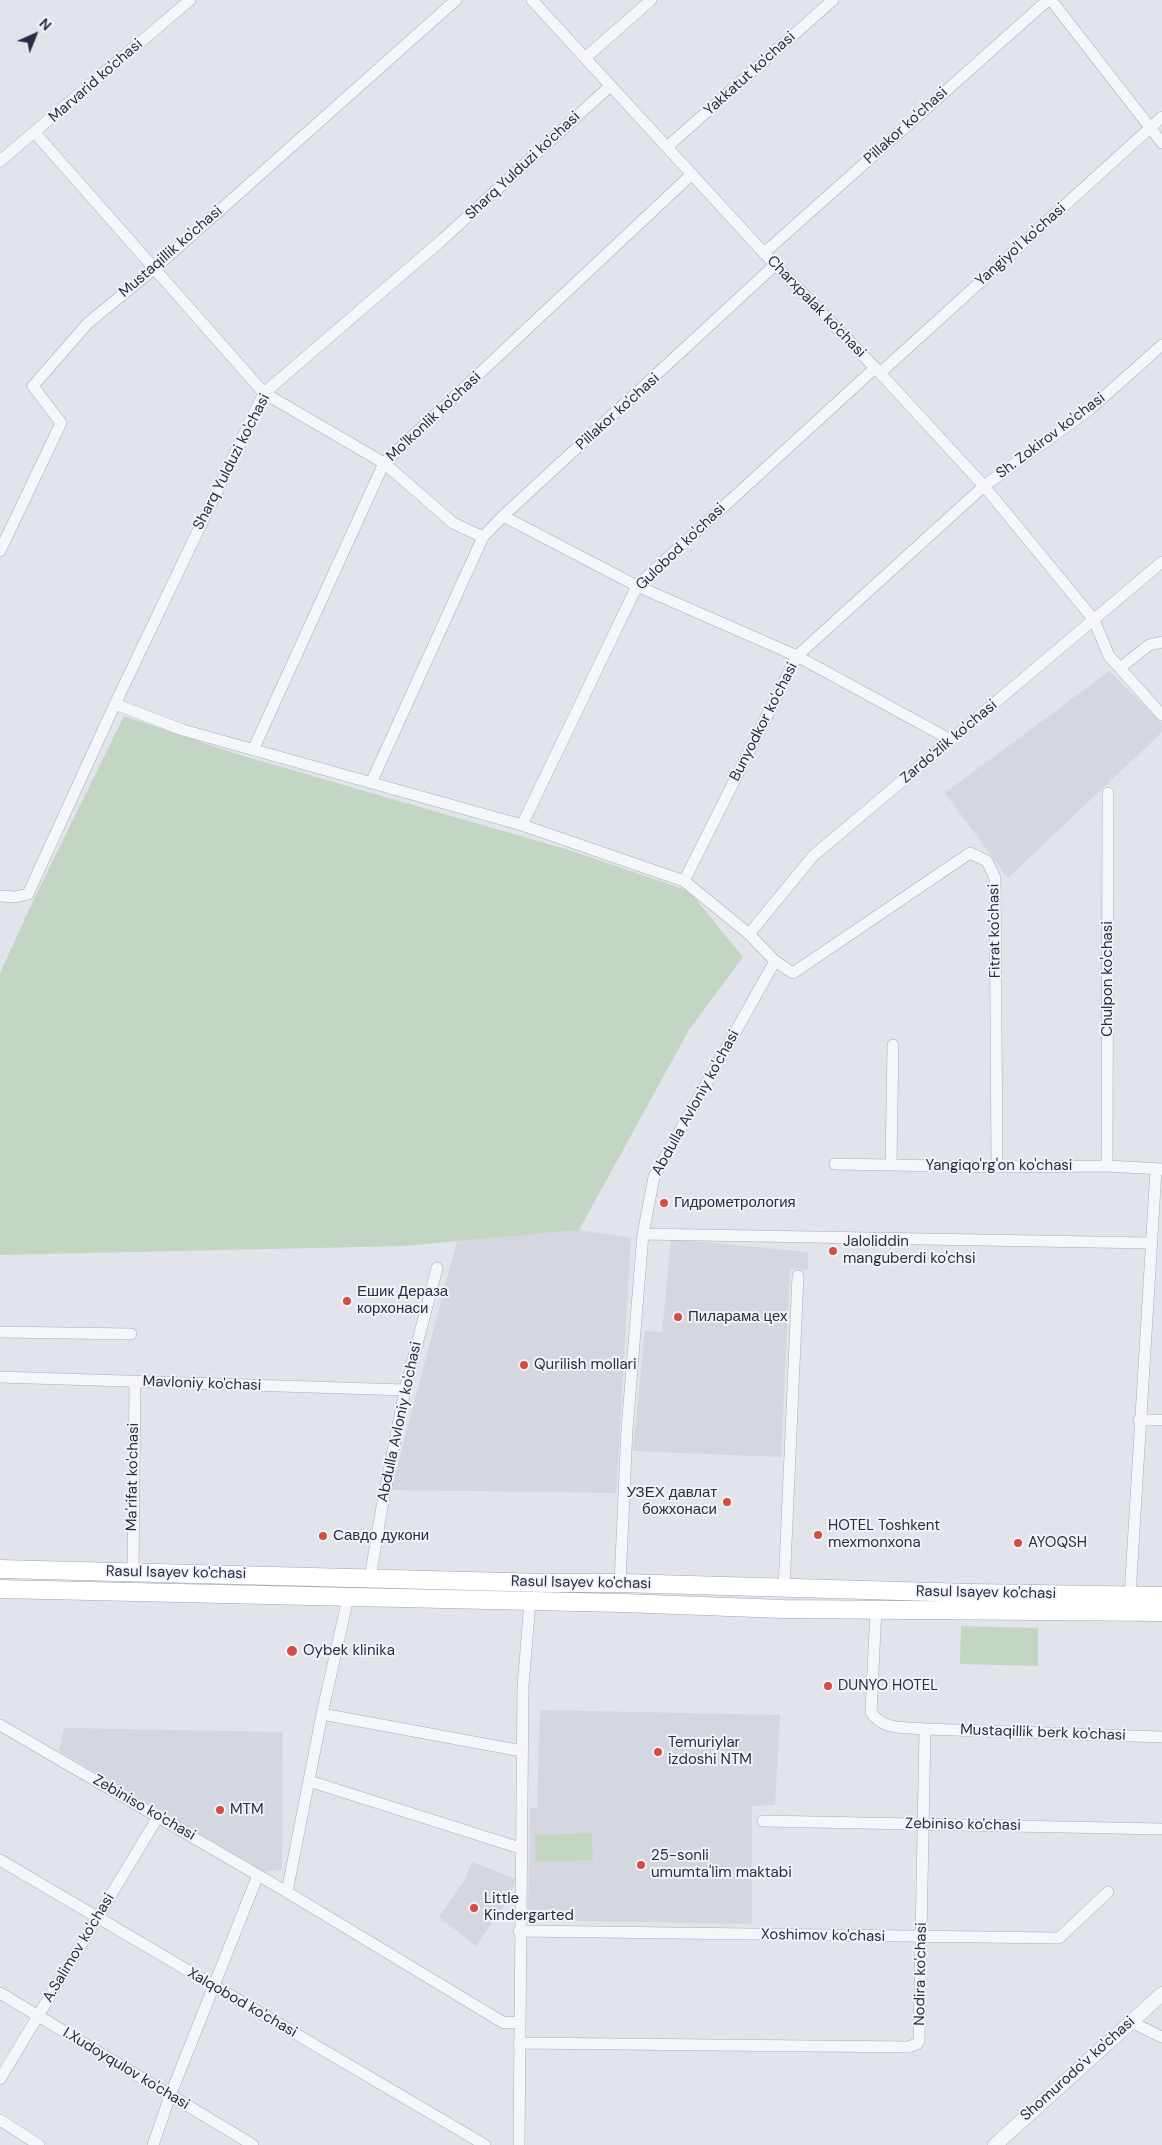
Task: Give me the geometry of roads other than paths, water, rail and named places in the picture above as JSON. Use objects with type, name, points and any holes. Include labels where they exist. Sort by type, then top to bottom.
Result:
[{"type":"main road","name":"Rasul Isayev ko'chasi","points":[[0,1569],[620,1583],[784,1589],[1162,1596]]},
{"type":"main road","name":"Rasul Isayev ko'chasi","points":[[0,1589],[783,1609],[1162,1612]]},
{"type":"main road","points":[[783,1609],[784,1589]]},
{"type":"street","name":"Marvarid ko'chasi","points":[[0,161],[190,0]]},
{"type":"street","name":"Mustaqillik ko'chasi","points":[[0,551],[60,423],[33,386],[89,322],[155,268],[456,0]]},
{"type":"street","name":"Charxpalak ko'chasi","points":[[532,0],[764,253],[984,486],[1094,620],[1109,656],[1162,715]]},
{"type":"street","points":[[584,58],[651,0]]},
{"type":"street","name":"Yakkatut ko'chasi","points":[[667,147],[833,0]]},
{"type":"street","points":[[1049,0],[1162,143]]},
{"type":"street","name":"Pillakor ko'chasi","points":[[764,253],[1049,0]]},
{"type":"street","name":"Sharq Yulduzi ko'chasi","points":[[0,896],[15,897],[28,894],[115,704],[264,393],[442,240],[610,86]]},
{"type":"street","name":"Yangiyo'l ko'chasi","points":[[877,371],[1162,117]]},
{"type":"street","points":[[35,133],[264,393],[384,463],[454,523],[483,537],[371,783]]},
{"type":"street","name":"Mo'lkonlik ko'chasi","points":[[253,750],[384,463],[603,260],[692,174]]},
{"type":"street","name":"Pillakor ko'chasi","points":[[483,537],[503,516],[776,265]]},
{"type":"street","name":"Sh. Zokirov ko'chasi","points":[[984,486],[1089,410],[1162,345]]},
{"type":"street","name":"Gulobod ko'chasi","points":[[522,825],[637,586],[877,371]]},
{"type":"street","name":"Bunyodkor ko'chasi","points":[[684,881],[797,656],[984,486]]},
{"type":"street","points":[[503,516],[637,586],[797,656],[951,740]]},
{"type":"street","name":"Zardo'zlik ko'chasi","points":[[749,934],[814,856],[1162,562]]},
{"type":"street","points":[[1120,668],[1150,645],[1162,642]]},
{"type":"street","points":[[115,704],[183,730],[522,825],[684,881],[749,934],[775,961]]},
{"type":"street","name":"Chulpon ko'chasi","points":[[1107,1166],[1108,793]]},
{"type":"street","name":"Fitrat ko'chasi","points":[[775,961],[793,973],[970,852],[987,861],[995,878],[997,1167]]},
{"type":"street","name":"Abdulla Avloniy ko'chasi","points":[[620,1583],[627,1429],[643,1234],[654,1177],[775,961]]},
{"type":"street","points":[[891,1165],[893,1045]]},
{"type":"street","name":"Yangiqo'rg'on ko'chasi","points":[[835,1164],[997,1167],[1107,1166],[1159,1170]]},
{"type":"street","points":[[1130,1596],[1150,1243],[1159,1170]]},
{"type":"street","points":[[643,1234],[1150,1243]]},
{"type":"street","name":"Abdulla Avloniy ko'chasi","points":[[370,1578],[404,1390],[437,1268]]},
{"type":"street","points":[[784,1589],[798,1276]]},
{"type":"street","points":[[0,1332],[131,1334]]},
{"type":"street","name":"Mavloniy ko'chasi","points":[[0,1377],[136,1383],[404,1390]]},
{"type":"street","name":"Ma'rifat ko'chasi","points":[[133,1572],[136,1383]]},
{"type":"street","points":[[1139,1420],[1162,1420]]},
{"type":"street","points":[[287,1892],[322,1714],[348,1598]]},
{"type":"street","points":[[519,2145],[519,1931],[523,1686],[530,1602]]},
{"type":"street","points":[[876,1609],[871,1712],[876,1720],[885,1726],[925,1729]]},
{"type":"street","points":[[322,1714],[522,1751]]},
{"type":"street","name":"Zebiniso ko'chasi","points":[[0,1725],[287,1892],[504,2023],[519,2022]]},
{"type":"street","name":"Mustaqillik berk ko'chasi","points":[[925,1729],[1162,1737]]},
{"type":"street","name":"Nodira ko'chasi","points":[[519,2043],[908,2047],[917,2044],[920,2041],[925,1729]]},
{"type":"street","points":[[309,1781],[520,1848]]},
{"type":"street","name":"A.Salimov ko'chasi","points":[[0,2079],[158,1817]]},
{"type":"street","name":"Zebiniso ko'chasi","points":[[763,1821],[1162,1829]]},
{"type":"street","name":"Xalqobod ko'chasi","points":[[0,1860],[485,2145]]},
{"type":"street","points":[[154,2145],[170,2096],[258,1875]]},
{"type":"street","name":"Xoshimov ko'chasi","points":[[519,1931],[1059,1938],[1108,1892]]},
{"type":"street","name":"I.Xudoyqulov ko'chasi","points":[[0,1994],[253,2145]]},
{"type":"street","name":"Shomurodo'v ko'chasi","points":[[995,2145],[1162,1994]]},
{"type":"street","points":[[1131,2022],[1162,2037]]},
{"type":"street","points":[[0,2120],[39,2145]]},
{"type":"place","name":"Гидрометрология","points":[[664,1203]]},
{"type":"place","name":"Jaloliddin manguberdi ko'chsi","points":[[833,1251]]},
{"type":"place","name":"Ешик Дераза корхонаси","points":[[347,1301]]},
{"type":"place","name":"Пиларама цех","points":[[678,1317]]},
{"type":"place","name":"Qurilish mollari","points":[[524,1365]]},
{"type":"place","name":"УЗЕХ давлат божхонаси","points":[[727,1502]]},
{"type":"place","name":"HOTEL Toshkent mexmonxona","points":[[818,1535]]},
{"type":"place","name":"Савдо дукони","points":[[323,1536]]},
{"type":"place","name":"AYOQSH","points":[[1018,1543]]},
{"type":"place","name":"Oybek klinika","points":[[292,1651]]},
{"type":"place","name":"DUNYO HOTEL","points":[[828,1686]]},
{"type":"place","name":"Temuriylar izdoshi NTM","points":[[658,1752]]},
{"type":"place","name":"MTM","points":[[220,1810]]},
{"type":"place","name":"25-sonli umumta'lim maktabi","points":[[641,1865]]},
{"type":"place","name":"Little Kindergarted","points":[[474,1908]]}]
